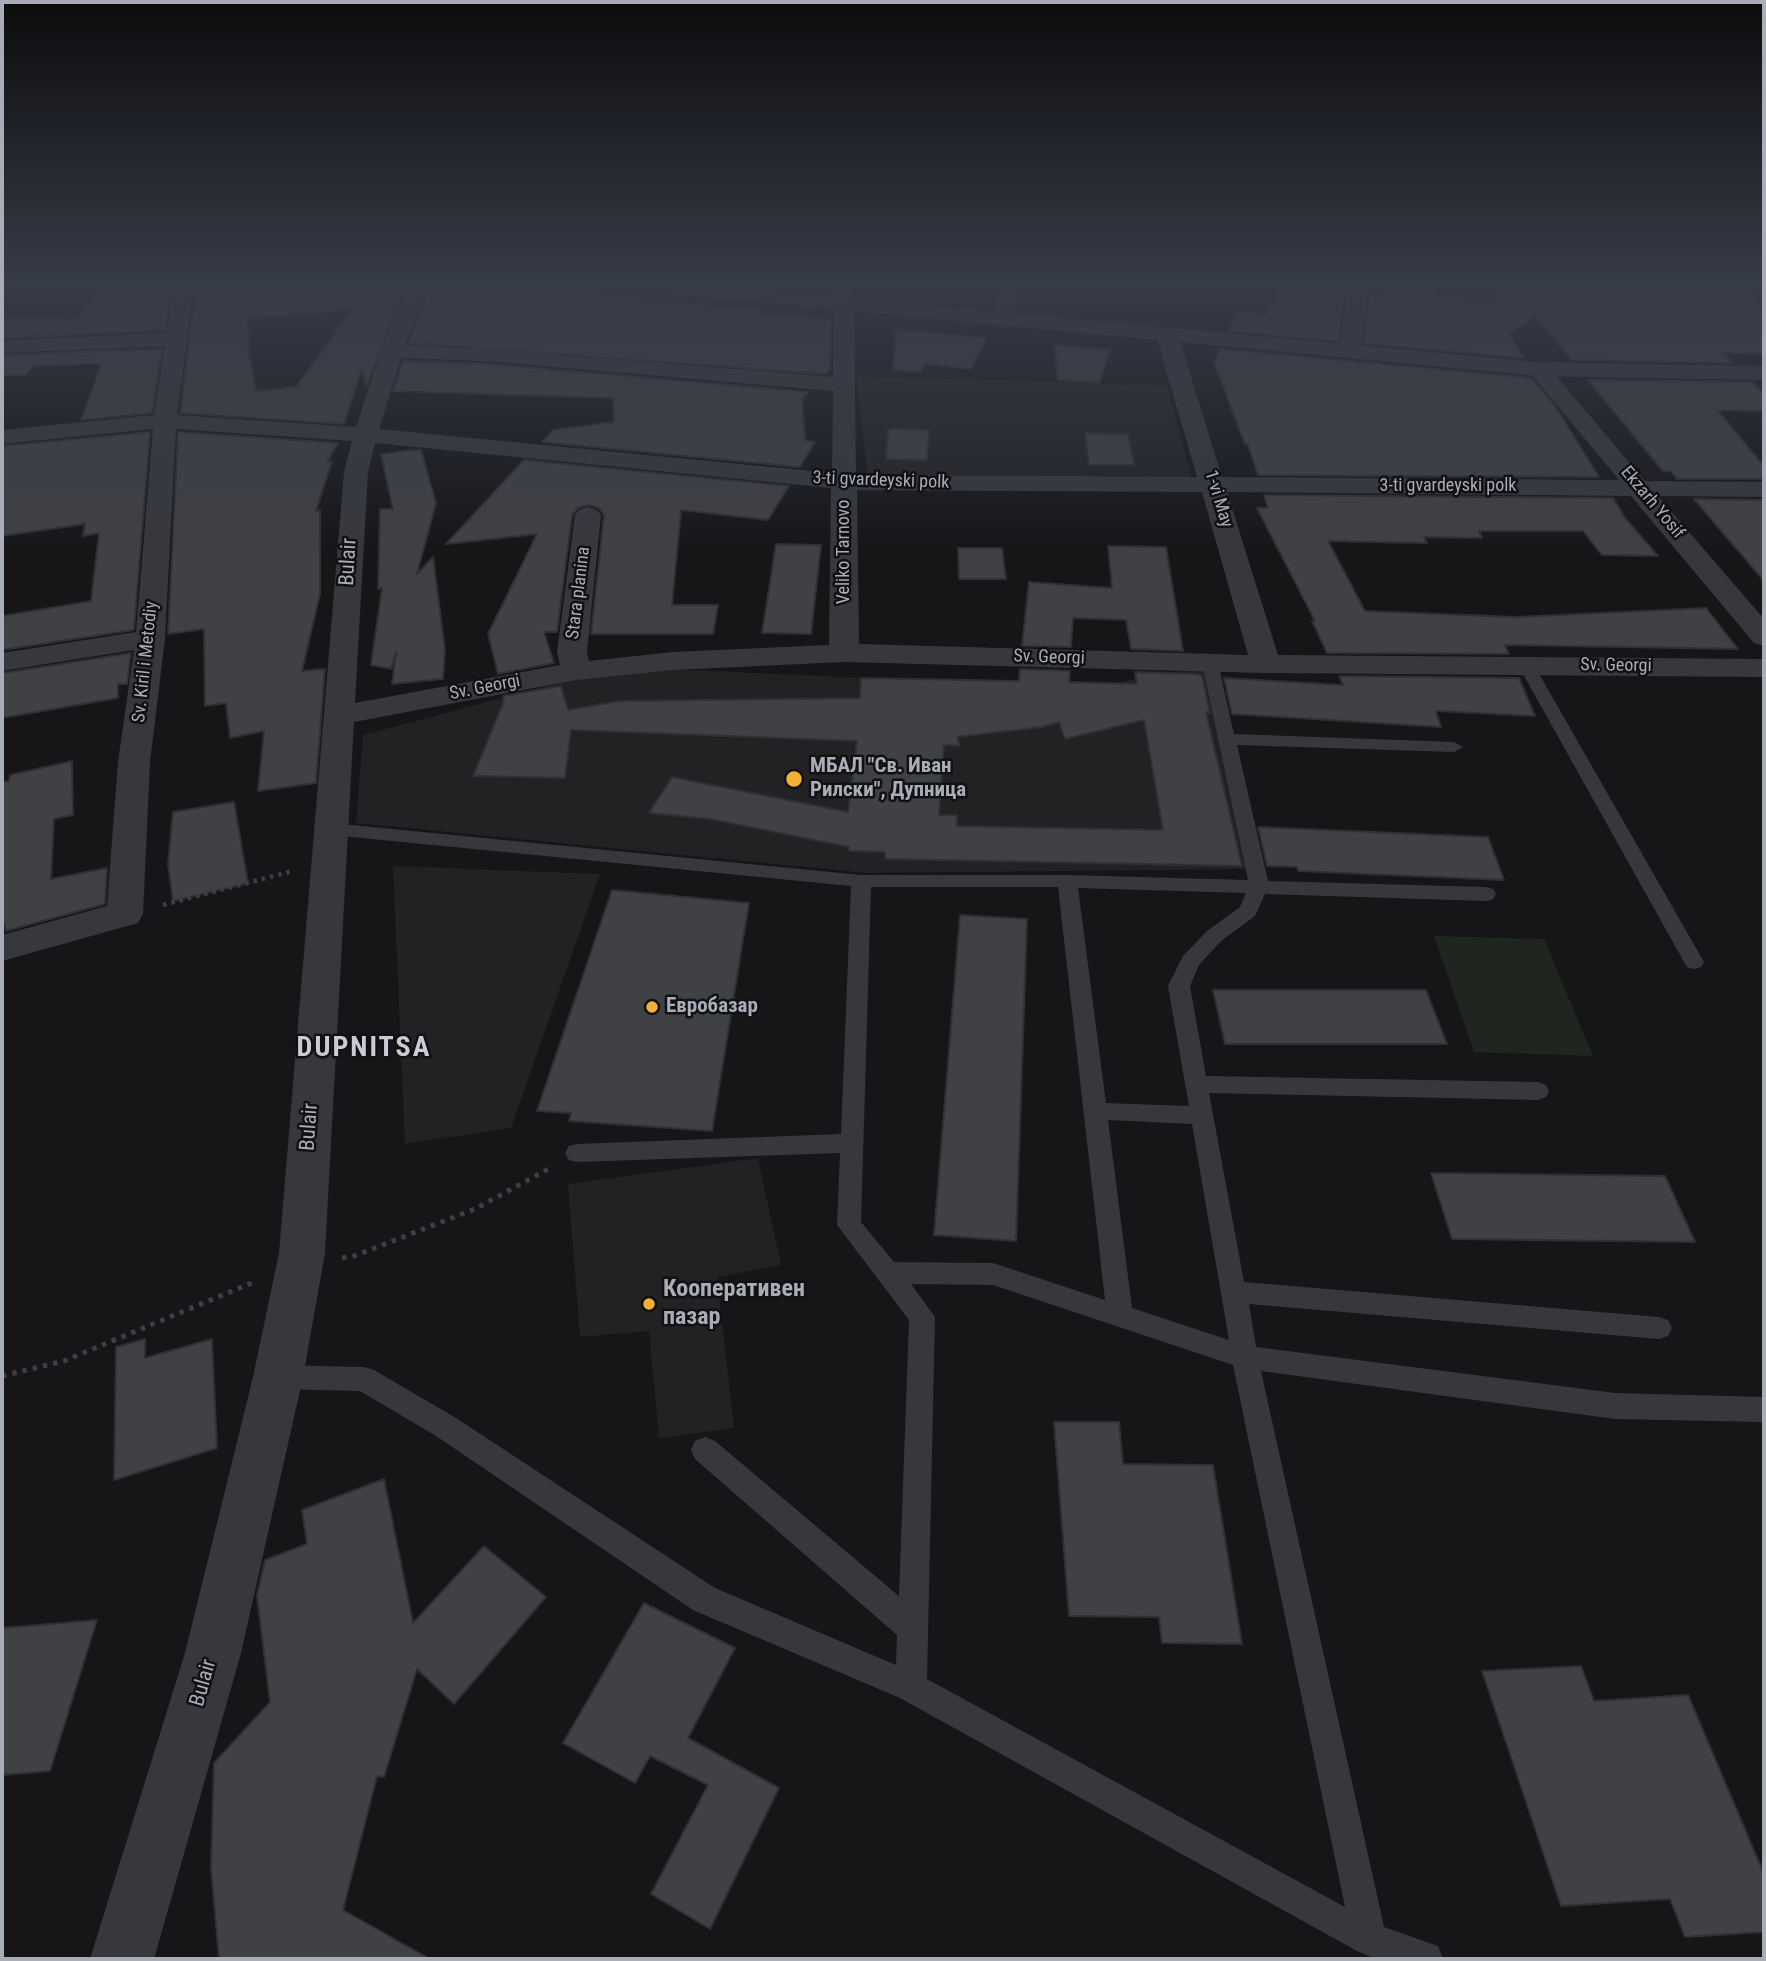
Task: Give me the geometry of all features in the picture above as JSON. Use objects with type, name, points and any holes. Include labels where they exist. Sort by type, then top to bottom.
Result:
[{"type":"street","name":"Sv. Kiril i Metodiy","points":[[125,914],[134,762],[150,639],[164,421],[171,376]]},
{"type":"street","name":"Bulair","points":[[122,1959],[213,1653],[278,1377],[299,1263],[352,508],[356,472],[384,376]]},
{"type":"street","points":[[730,376],[843,385]]},
{"type":"street","name":"Veliko Tarnovo","points":[[843,376],[844,653]]},
{"type":"street","name":"1-vi May","points":[[1180,376],[1266,664]]},
{"type":"street","name":"Ekzarh Yosif","points":[[1544,376],[1764,637]]},
{"type":"street","name":"3-ti gvardeyski polk","points":[[2,437],[164,421],[365,435],[844,482],[1764,489]]},
{"type":"street","name":"Stara planina","points":[[576,671],[572,652],[588,515]]},
{"type":"street","points":[[2,663],[150,639]]},
{"type":"street","name":"Sv. Georgi","points":[[339,716],[576,671],[673,661],[844,653],[1266,664],[1764,668]]},
{"type":"street","points":[[2,948],[125,914]]},
{"type":"lane","points":[[1210,663],[1259,886],[1248,911],[1214,936],[1190,961],[1179,986],[1232,1292],[1369,1939]]},
{"type":"lane","points":[[1526,665],[1694,962]]},
{"type":"lane","points":[[1228,739],[1454,747]]},
{"type":"lane","points":[[329,844],[862,881],[1067,881],[1486,894]]},
{"type":"lane","points":[[862,881],[849,1225],[922,1317],[911,1687]]},
{"type":"lane","points":[[1067,881],[1120,1314]]},
{"type":"lane","points":[[1196,1084],[1538,1091]]},
{"type":"lane","points":[[1096,1111],[1202,1115]]},
{"type":"lane","points":[[577,1153],[852,1143]]},
{"type":"lane","points":[[887,1273],[993,1274],[1245,1357],[1615,1406],[1764,1409]]},
{"type":"lane","points":[[1232,1292],[1659,1328]]},
{"type":"lane","points":[[278,1377],[364,1379],[446,1427],[704,1599],[911,1687],[1369,1939],[1425,1959]]},
{"type":"lane","points":[[705,1450],[914,1628]]},
{"type":"path","points":[[125,914],[265,880],[329,844]]},
{"type":"path","points":[[2,1376],[64,1362],[299,1263],[354,1256],[475,1209],[577,1153]]},
{"type":"shaded area","points":[[856,376],[1167,386],[1192,479],[868,477]]},
{"type":"shaded area","name":"МБАЛ \"Св. Иван Рилски\", Дупница","points":[[1203,667],[1250,869],[866,873],[356,823],[363,735],[569,680],[673,669],[861,678],[1113,683]]},
{"type":"shaded area","points":[[393,866],[600,874],[511,1128],[405,1144]]},
{"type":"shaded area","points":[[1434,936],[1544,939],[1593,1056],[1474,1052]]},
{"type":"shaded area","name":"Кооперативен пазар","points":[[758,1158],[781,1265],[717,1277],[734,1428],[659,1438],[649,1331],[580,1337],[568,1184]]},
{"type":"building","points":[[97,376],[158,376],[152,413],[81,420]]},
{"type":"building","points":[[185,376],[253,376],[256,391],[296,387],[304,376],[360,376],[344,424],[180,413]]},
{"type":"building","points":[[364,376],[370,376],[366,387]]},
{"type":"building","points":[[398,376],[619,376],[809,392],[802,399],[805,440],[815,442],[800,467],[542,442],[553,430],[614,422],[613,398],[393,391]]},
{"type":"building","points":[[1057,376],[1101,376],[1099,383],[1058,380]]},
{"type":"building","points":[[1219,376],[1504,376],[1531,378],[1555,406],[1599,477],[1258,475],[1248,445],[1245,444]]},
{"type":"building","points":[[1588,380],[1752,382],[1764,395],[1764,411],[1717,410],[1764,466],[1764,479],[1677,479],[1671,471],[1663,471]]},
{"type":"building","points":[[888,429],[929,430],[927,460],[886,459]]},
{"type":"building","points":[[150,432],[134,630],[2,650],[2,616],[91,601],[99,533],[83,536],[85,524],[2,536],[2,446]]},
{"type":"building","points":[[178,432],[338,443],[327,462],[332,461],[316,511],[320,510],[320,594],[302,671],[325,669],[316,783],[258,791],[264,731],[230,738],[226,703],[205,706],[204,629],[168,634]]},
{"type":"building","points":[[1085,433],[1128,434],[1134,465],[1089,465]]},
{"type":"building","points":[[421,450],[436,503],[417,574],[433,557],[445,650],[443,679],[392,684],[396,652],[391,669],[371,665],[382,588],[378,589],[380,509],[393,509],[381,454]]},
{"type":"building","points":[[524,460],[789,486],[768,520],[681,510],[672,605],[718,605],[713,634],[591,634],[604,515],[599,508],[589,505],[578,508],[572,515],[557,632],[544,632],[554,663],[498,674],[488,634],[537,534],[446,544]]},
{"type":"building","points":[[1264,495],[1613,498],[1625,518],[1658,556],[1602,555],[1583,531],[1479,531],[1482,538],[1424,537],[1427,543],[1328,541],[1365,611],[1516,617],[1706,608],[1738,649],[1505,645],[1509,654],[1327,653],[1312,621],[1315,621],[1257,508],[1268,508]]},
{"type":"building","points":[[1694,499],[1764,500],[1764,581]]},
{"type":"building","points":[[776,544],[821,545],[811,634],[762,633]]},
{"type":"building","points":[[1108,546],[1166,547],[1183,651],[1131,649],[1126,620],[1073,618],[1071,647],[1022,646],[1029,582],[1112,588]]},
{"type":"building","points":[[958,548],[1002,548],[1006,579],[959,579]]},
{"type":"building","points":[[131,653],[127,684],[118,684],[118,698],[2,718],[2,673]]},
{"type":"building","points":[[1020,669],[1070,671],[1069,682],[1137,684],[1135,672],[1202,676],[1210,713],[1206,712],[1242,866],[885,859],[885,852],[849,851],[849,847],[710,819],[649,813],[672,777],[848,812],[857,741],[571,730],[565,778],[473,776],[504,701],[503,696],[561,686],[568,710],[619,701],[860,698],[861,678],[1019,681]],"holes":[[[1144,720],[1163,830],[957,826],[957,815],[939,815],[944,745],[960,746],[957,737],[1042,727],[1059,722],[1065,739]]]},
{"type":"building","points":[[1339,676],[1519,678],[1535,716],[1436,711],[1441,727],[1232,714],[1224,678],[1343,685]]},
{"type":"building","points":[[72,761],[73,815],[54,819],[51,879],[107,868],[105,904],[6,931],[2,917],[2,782],[9,781],[10,775]]},
{"type":"building","points":[[234,802],[248,883],[173,901],[168,864],[173,812]]},
{"type":"building","points":[[1258,827],[1488,837],[1504,880],[1298,871],[1297,867],[1267,866]]},
{"type":"building","name":"Евробазар","points":[[612,890],[749,903],[712,1131],[569,1121],[571,1113],[537,1111]]},
{"type":"building","points":[[960,915],[1027,919],[1016,1241],[934,1235]]},
{"type":"building","points":[[1213,990],[1426,990],[1447,1044],[1225,1044]]},
{"type":"building","points":[[1431,1173],[1665,1176],[1695,1242],[1452,1239]]},
{"type":"building","points":[[145,1339],[145,1358],[212,1339],[217,1448],[114,1480],[116,1347]]},
{"type":"building","points":[[1054,1422],[1119,1422],[1123,1464],[1213,1465],[1242,1644],[1162,1643],[1159,1617],[1069,1616]]},
{"type":"building","points":[[384,1479],[413,1623],[484,1546],[546,1597],[454,1704],[417,1669],[384,1777],[377,1776],[343,1910],[430,1959],[219,1959],[211,1868],[214,1763],[270,1702],[257,1596],[265,1560],[307,1544],[302,1510]]},
{"type":"building","points":[[644,1603],[735,1648],[688,1738],[779,1788],[710,1929],[651,1894],[708,1785],[650,1756],[635,1783],[563,1743]]},
{"type":"building","points":[[97,1620],[50,1771],[2,1775],[2,1628]]},
{"type":"building","points":[[1581,1666],[1594,1701],[1688,1695],[1764,1874],[1764,1932],[1685,1937],[1670,1899],[1561,1906],[1482,1671]]},
{"type":"place","name":"МБАЛ \"Св. Иван Рилски\", Дупница","points":[[794,779]]},
{"type":"place","name":"Евробазар","points":[[652,1007]]},
{"type":"place","name":"Кооперативен пазар","points":[[649,1304]]},
{"type":"district","name":"DUPNITSA","points":[[364,1049]]}]
